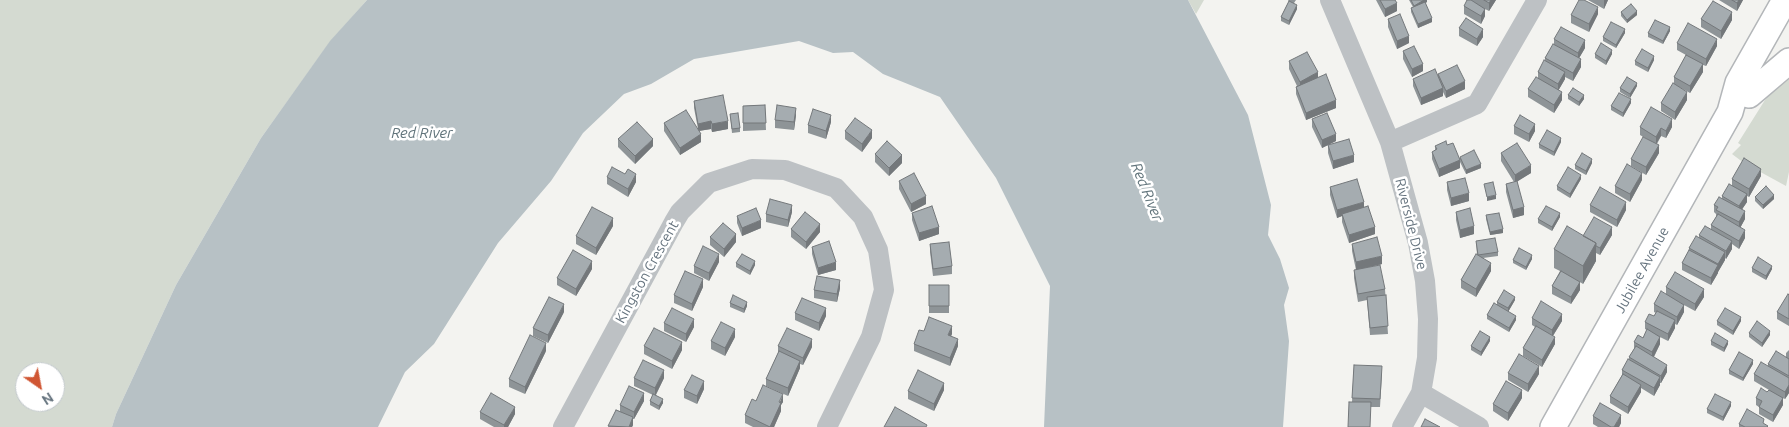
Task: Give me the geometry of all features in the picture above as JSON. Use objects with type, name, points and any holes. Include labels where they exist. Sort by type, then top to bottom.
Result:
[{"type":"main road","name":"Jubilee Avenue","points":[[1730,112],[1749,95],[1786,14]]},
{"type":"main road","name":"Jubilee Avenue","points":[[1553,427],[1730,112],[1738,83],[1786,14]]},
{"type":"main road","points":[[1749,95],[1789,61]]},
{"type":"street","name":"Riverside Drive","points":[[1330,0],[1390,142],[1418,243],[1425,281],[1428,319],[1427,358],[1421,393],[1402,427]]},
{"type":"street","points":[[1390,142],[1477,104],[1537,0]]},
{"type":"street","name":"Kingston Crescent","points":[[563,427],[680,212],[709,183],[752,169],[785,170],[836,188],[863,217],[878,250],[884,290],[871,337],[827,427]]},
{"type":"street","points":[[1421,393],[1479,427]]},
{"type":"shaded area","points":[[0,0],[367,0],[330,42],[261,138],[176,285],[116,414],[112,427],[0,427]]},
{"type":"shaded area","points":[[1188,0],[1204,0],[1196,14]]},
{"type":"shaded area","points":[[1789,70],[1789,172],[1786,186],[1744,163],[1732,154],[1741,145],[1738,143],[1765,100]]},
{"type":"water","name":"Red River","points":[[367,0],[1188,0],[1248,115],[1271,205],[1268,235],[1280,259],[1289,288],[1284,305],[1289,341],[1283,427],[1044,427],[1050,286],[996,178],[940,97],[883,74],[853,52],[833,53],[799,41],[694,59],[651,84],[624,94],[583,133],[551,181],[498,243],[434,344],[405,372],[378,427],[112,427],[116,414],[176,285],[261,138],[330,41]]},
{"type":"building","points":[[1380,0],[1395,0],[1397,3],[1385,9]]},
{"type":"building","points":[[1411,0],[1424,0],[1414,6]]},
{"type":"building","points":[[1467,0],[1471,0],[1485,9],[1481,16],[1464,6]]},
{"type":"building","points":[[1579,0],[1584,0],[1598,7],[1589,24],[1571,15]]},
{"type":"building","points":[[1289,1],[1297,5],[1289,21],[1281,17]]},
{"type":"building","points":[[1713,1],[1732,12],[1721,31],[1701,19]]},
{"type":"building","points":[[1425,2],[1432,18],[1418,24],[1411,8]]},
{"type":"building","points":[[1631,4],[1637,11],[1627,20],[1621,12]]},
{"type":"building","points":[[1400,14],[1409,36],[1397,41],[1388,19]]},
{"type":"building","points":[[1466,18],[1483,29],[1477,39],[1459,28]]},
{"type":"building","points":[[1655,20],[1670,27],[1663,41],[1648,33]]},
{"type":"building","points":[[1611,22],[1625,29],[1616,45],[1603,37]]},
{"type":"building","points":[[1688,23],[1717,39],[1706,59],[1677,43]]},
{"type":"building","points":[[1561,27],[1585,40],[1578,53],[1554,39]]},
{"type":"building","points":[[1601,43],[1612,50],[1606,61],[1595,54]]},
{"type":"building","points":[[1553,44],[1581,59],[1573,73],[1545,58]]},
{"type":"building","points":[[1414,46],[1423,64],[1412,69],[1403,51]]},
{"type":"building","points":[[1642,49],[1654,56],[1648,68],[1635,61]]},
{"type":"building","points":[[1307,52],[1318,72],[1300,82],[1289,61]]},
{"type":"building","points":[[1686,55],[1703,64],[1690,86],[1674,77]]},
{"type":"building","points":[[1544,60],[1565,72],[1558,84],[1538,72]]},
{"type":"building","points":[[1457,65],[1465,81],[1446,91],[1438,74]]},
{"type":"building","points":[[1435,69],[1443,88],[1421,98],[1413,79]]},
{"type":"building","points":[[1326,74],[1336,100],[1306,113],[1296,87]]},
{"type":"building","points":[[1536,77],[1562,92],[1554,105],[1528,89]]},
{"type":"building","points":[[1627,77],[1637,83],[1630,94],[1620,88]]},
{"type":"building","points":[[1673,83],[1687,92],[1675,112],[1661,103]]},
{"type":"building","points":[[1573,88],[1584,95],[1579,102],[1568,95]]},
{"type":"building","points":[[1619,93],[1631,99],[1623,113],[1611,106]]},
{"type":"building","points":[[723,95],[728,121],[712,124],[711,121],[698,124],[694,101]]},
{"type":"building","points":[[765,105],[766,123],[743,123],[743,106]]},
{"type":"building","points":[[777,105],[796,108],[794,122],[775,120]]},
{"type":"building","points":[[1651,107],[1672,119],[1666,131],[1661,128],[1656,137],[1640,127]]},
{"type":"building","points":[[813,109],[831,115],[826,131],[808,125]]},
{"type":"building","points":[[686,110],[701,134],[680,148],[664,123]]},
{"type":"building","points":[[738,113],[740,128],[732,129],[730,114]]},
{"type":"building","points":[[1327,113],[1336,134],[1322,140],[1312,119]]},
{"type":"building","points":[[1520,115],[1535,124],[1529,134],[1514,126]]},
{"type":"building","points":[[855,118],[872,130],[862,144],[845,131]]},
{"type":"building","points":[[637,122],[653,139],[635,156],[618,139]]},
{"type":"building","points":[[1547,130],[1561,138],[1554,152],[1539,144]]},
{"type":"building","points":[[1643,137],[1659,145],[1646,167],[1631,159]]},
{"type":"building","points":[[1349,139],[1354,155],[1333,161],[1328,145]]},
{"type":"building","points":[[887,141],[902,155],[889,168],[875,154]]},
{"type":"building","points":[[1446,141],[1447,145],[1453,143],[1460,160],[1439,169],[1432,152],[1437,149],[1435,146]]},
{"type":"building","points":[[1517,143],[1531,165],[1515,175],[1501,153]]},
{"type":"building","points":[[1474,150],[1481,164],[1466,170],[1460,157]]},
{"type":"building","points":[[1582,153],[1592,159],[1586,171],[1575,165]]},
{"type":"building","points":[[1744,158],[1761,169],[1749,189],[1732,179]]},
{"type":"building","points":[[1627,164],[1642,173],[1630,194],[1615,186]]},
{"type":"building","points":[[612,167],[625,174],[628,169],[636,174],[628,189],[607,177]]},
{"type":"building","points":[[1568,167],[1581,175],[1570,194],[1557,186]]},
{"type":"building","points":[[914,173],[926,196],[911,204],[899,181]]},
{"type":"building","points":[[1465,178],[1469,193],[1451,198],[1447,182]]},
{"type":"building","points":[[1357,179],[1364,202],[1337,210],[1330,187]]},
{"type":"building","points":[[1517,181],[1524,207],[1513,210],[1506,184]]},
{"type":"building","points":[[1493,182],[1496,195],[1487,197],[1484,184]]},
{"type":"building","points":[[1729,184],[1747,194],[1739,206],[1722,196]]},
{"type":"building","points":[[1766,186],[1774,195],[1763,205],[1755,197]]},
{"type":"building","points":[[1600,187],[1626,202],[1617,220],[1590,205]]},
{"type":"building","points":[[1719,197],[1745,211],[1739,222],[1716,210],[1718,207],[1714,205]]},
{"type":"building","points":[[770,199],[792,205],[788,220],[766,214]]},
{"type":"building","points":[[932,206],[939,227],[919,233],[912,213]]},
{"type":"building","points":[[1368,206],[1375,227],[1349,235],[1342,214]]},
{"type":"building","points":[[1546,206],[1560,213],[1552,227],[1538,219]]},
{"type":"building","points":[[592,207],[613,218],[596,248],[576,236]]},
{"type":"building","points":[[756,208],[761,220],[742,228],[737,216]]},
{"type":"building","points":[[1470,208],[1474,226],[1460,230],[1456,212]]},
{"type":"building","points":[[805,212],[820,224],[806,242],[791,229]]},
{"type":"building","points":[[1499,213],[1503,229],[1490,232],[1486,215]]},
{"type":"building","points":[[1718,214],[1745,230],[1739,241],[1711,225]]},
{"type":"building","points":[[1594,217],[1612,227],[1600,248],[1596,246],[1596,243],[1583,236]]},
{"type":"building","points":[[723,223],[736,234],[724,249],[710,237]]},
{"type":"building","points":[[1567,226],[1596,243],[1583,266],[1554,249]]},
{"type":"building","points":[[1705,226],[1732,241],[1726,251],[1699,235]]},
{"type":"building","points":[[1696,236],[1725,252],[1718,264],[1689,248]]},
{"type":"building","points":[[1377,237],[1382,256],[1356,262],[1352,244]]},
{"type":"building","points":[[1495,238],[1498,252],[1478,255],[1476,241]]},
{"type":"building","points":[[829,241],[836,262],[818,268],[812,247]]},
{"type":"building","points":[[949,242],[952,266],[933,269],[930,244]]},
{"type":"building","points":[[703,246],[719,254],[709,273],[694,266]]},
{"type":"building","points":[[1519,248],[1532,255],[1526,267],[1513,260]]},
{"type":"building","points":[[573,250],[592,261],[576,289],[557,278]]},
{"type":"building","points":[[1689,250],[1718,265],[1711,278],[1682,263]]},
{"type":"building","points":[[742,254],[755,261],[750,271],[736,263]]},
{"type":"building","points":[[1476,254],[1491,263],[1476,289],[1461,280]]},
{"type":"building","points":[[1758,257],[1772,266],[1766,276],[1752,268]]},
{"type":"building","points":[[1380,265],[1385,289],[1358,294],[1354,270]]},
{"type":"building","points":[[685,271],[703,279],[692,304],[674,295]]},
{"type":"building","points":[[1561,271],[1580,282],[1571,297],[1552,286]]},
{"type":"building","points":[[1675,272],[1704,289],[1695,304],[1666,287]]},
{"type":"building","points":[[817,276],[840,280],[837,294],[814,290]]},
{"type":"building","points":[[929,285],[949,285],[949,306],[929,306]]},
{"type":"building","points":[[1504,290],[1515,297],[1508,308],[1497,302]]},
{"type":"building","points":[[1661,291],[1684,305],[1677,317],[1654,304]]},
{"type":"building","points":[[733,295],[747,302],[744,309],[730,303]]},
{"type":"building","points":[[1386,295],[1388,326],[1370,328],[1367,297]]},
{"type":"building","points":[[1789,295],[1789,319],[1777,312]]},
{"type":"building","points":[[549,297],[564,304],[548,335],[533,328]]},
{"type":"building","points":[[802,298],[826,308],[819,323],[795,313]]},
{"type":"building","points":[[1541,301],[1562,314],[1552,330],[1532,318]]},
{"type":"building","points":[[1494,303],[1516,316],[1509,328],[1487,315]]},
{"type":"building","points":[[672,308],[694,319],[686,334],[664,323]]},
{"type":"building","points":[[1725,308],[1741,317],[1733,331],[1717,321]]},
{"type":"building","points":[[1657,311],[1675,320],[1668,334],[1645,322],[1649,314],[1654,316]]},
{"type":"building","points":[[929,317],[952,326],[948,335],[958,339],[950,358],[914,344],[919,330],[924,331]]},
{"type":"building","points":[[1757,321],[1770,331],[1762,343],[1749,333]]},
{"type":"building","points":[[721,322],[735,329],[725,348],[711,341]]},
{"type":"building","points":[[1536,326],[1555,337],[1542,360],[1523,348]]},
{"type":"building","points":[[654,328],[682,342],[672,361],[644,346]]},
{"type":"building","points":[[787,328],[812,339],[803,358],[778,346]]},
{"type":"building","points":[[1647,329],[1660,337],[1652,352],[1634,342],[1638,335],[1643,338]]},
{"type":"building","points":[[1480,331],[1490,337],[1481,352],[1471,346]]},
{"type":"building","points":[[1715,333],[1728,341],[1724,348],[1711,341]]},
{"type":"building","points":[[530,335],[546,343],[525,387],[509,379]]},
{"type":"building","points":[[1636,346],[1667,365],[1661,376],[1629,357]]},
{"type":"building","points":[[779,351],[800,361],[788,388],[766,379]]},
{"type":"building","points":[[1776,351],[1789,359],[1789,376],[1768,364]]},
{"type":"building","points":[[1739,352],[1753,360],[1743,378],[1729,370]]},
{"type":"building","points":[[1519,354],[1539,366],[1528,384],[1508,373]]},
{"type":"building","points":[[1628,359],[1660,377],[1654,388],[1622,370]]},
{"type":"building","points":[[643,360],[664,370],[655,388],[634,378]]},
{"type":"building","points":[[1761,362],[1789,378],[1789,385],[1785,392],[1754,374]]},
{"type":"building","points":[[1354,365],[1382,366],[1380,399],[1352,398]]},
{"type":"building","points":[[918,370],[944,383],[934,404],[908,391]]},
{"type":"building","points":[[1623,374],[1641,385],[1628,407],[1610,396]]},
{"type":"building","points":[[692,375],[704,381],[697,396],[684,390]]},
{"type":"building","points":[[1506,381],[1522,390],[1508,413],[1493,404]]},
{"type":"building","points":[[763,385],[783,394],[770,427],[745,415],[752,399],[756,401]]},
{"type":"building","points":[[629,386],[644,393],[634,412],[620,405]]},
{"type":"building","points":[[1761,388],[1783,398],[1773,415],[1759,407],[1762,401],[1756,398]]},
{"type":"building","points":[[491,393],[515,407],[504,425],[480,412]]},
{"type":"building","points":[[653,394],[663,399],[659,406],[650,401]]},
{"type":"building","points":[[1715,394],[1731,402],[1723,417],[1707,409]]},
{"type":"building","points":[[1349,402],[1371,402],[1370,427],[1348,427]]},
{"type":"building","points":[[1600,403],[1621,415],[1614,427],[1593,416]]},
{"type":"building","points":[[895,407],[927,425],[926,427],[884,427]]},
{"type":"building","points":[[1747,409],[1764,419],[1763,423],[1768,426],[1745,427],[1739,424]]},
{"type":"building","points":[[616,410],[633,417],[629,427],[608,426]]},
{"type":"building","points":[[1425,419],[1440,427],[1421,427]]}]
